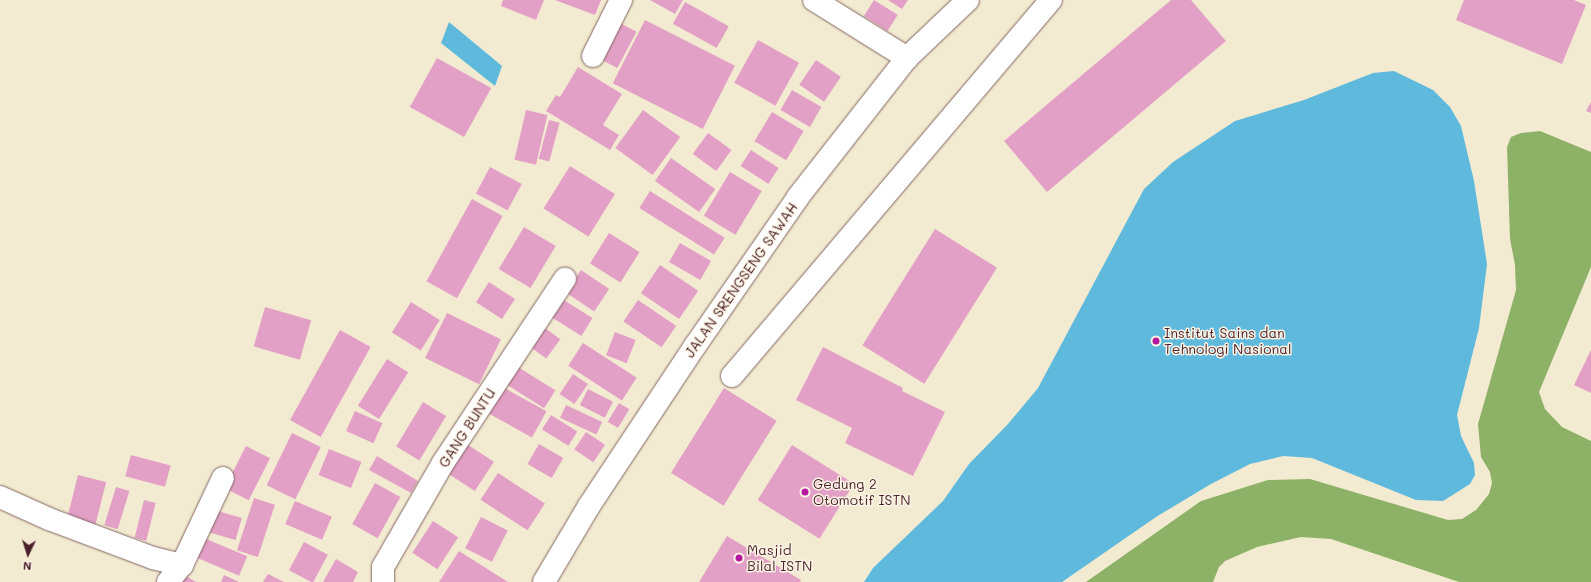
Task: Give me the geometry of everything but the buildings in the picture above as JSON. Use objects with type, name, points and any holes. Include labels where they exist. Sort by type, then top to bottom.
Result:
[{"type":"street","points":[[593,56],[621,0]]},
{"type":"street","points":[[814,0],[907,58]]},
{"type":"street","name":"JALAN SRENGSENG SAWAH","points":[[544,582],[589,506],[732,292],[798,197],[907,58],[968,0]]},
{"type":"street","points":[[732,376],[1051,0]]},
{"type":"street","name":"GANG BUNTU","points":[[383,582],[383,567],[443,463],[565,279]]},
{"type":"street","points":[[168,582],[182,566],[223,478]]},
{"type":"street","points":[[0,497],[56,522],[153,558],[182,566]]},
{"type":"green space","points":[[1540,131],[1591,152],[1591,267],[1539,392],[1545,409],[1562,427],[1591,441],[1591,582],[1459,582],[1331,539],[1301,537],[1257,547],[1225,561],[1219,567],[1213,582],[1086,582],[1201,501],[1268,480],[1310,479],[1448,520],[1462,519],[1476,510],[1489,494],[1492,483],[1490,472],[1481,457],[1478,424],[1516,290],[1515,265],[1510,239],[1507,147],[1511,137],[1521,133]]},
{"type":"water","points":[[449,22],[502,66],[495,86],[441,43]]},
{"type":"water","points":[[1394,71],[1433,90],[1450,107],[1461,126],[1474,181],[1487,264],[1479,328],[1457,415],[1461,436],[1474,463],[1475,475],[1470,484],[1443,501],[1416,500],[1312,458],[1283,456],[1250,464],[1211,484],[1156,517],[1062,582],[864,582],[873,568],[943,501],[969,464],[1008,424],[1038,388],[1144,189],[1173,162],[1235,121],[1304,100],[1373,73]]},
{"type":"place","name":"Institut Sains dan Tehnologi Nasional","points":[[1156,341]]},
{"type":"place","name":"Gedung 2 Otomotif ISTN","points":[[805,492]]},
{"type":"place","name":"Masjid Bilal ISTN","points":[[739,558]]}]
